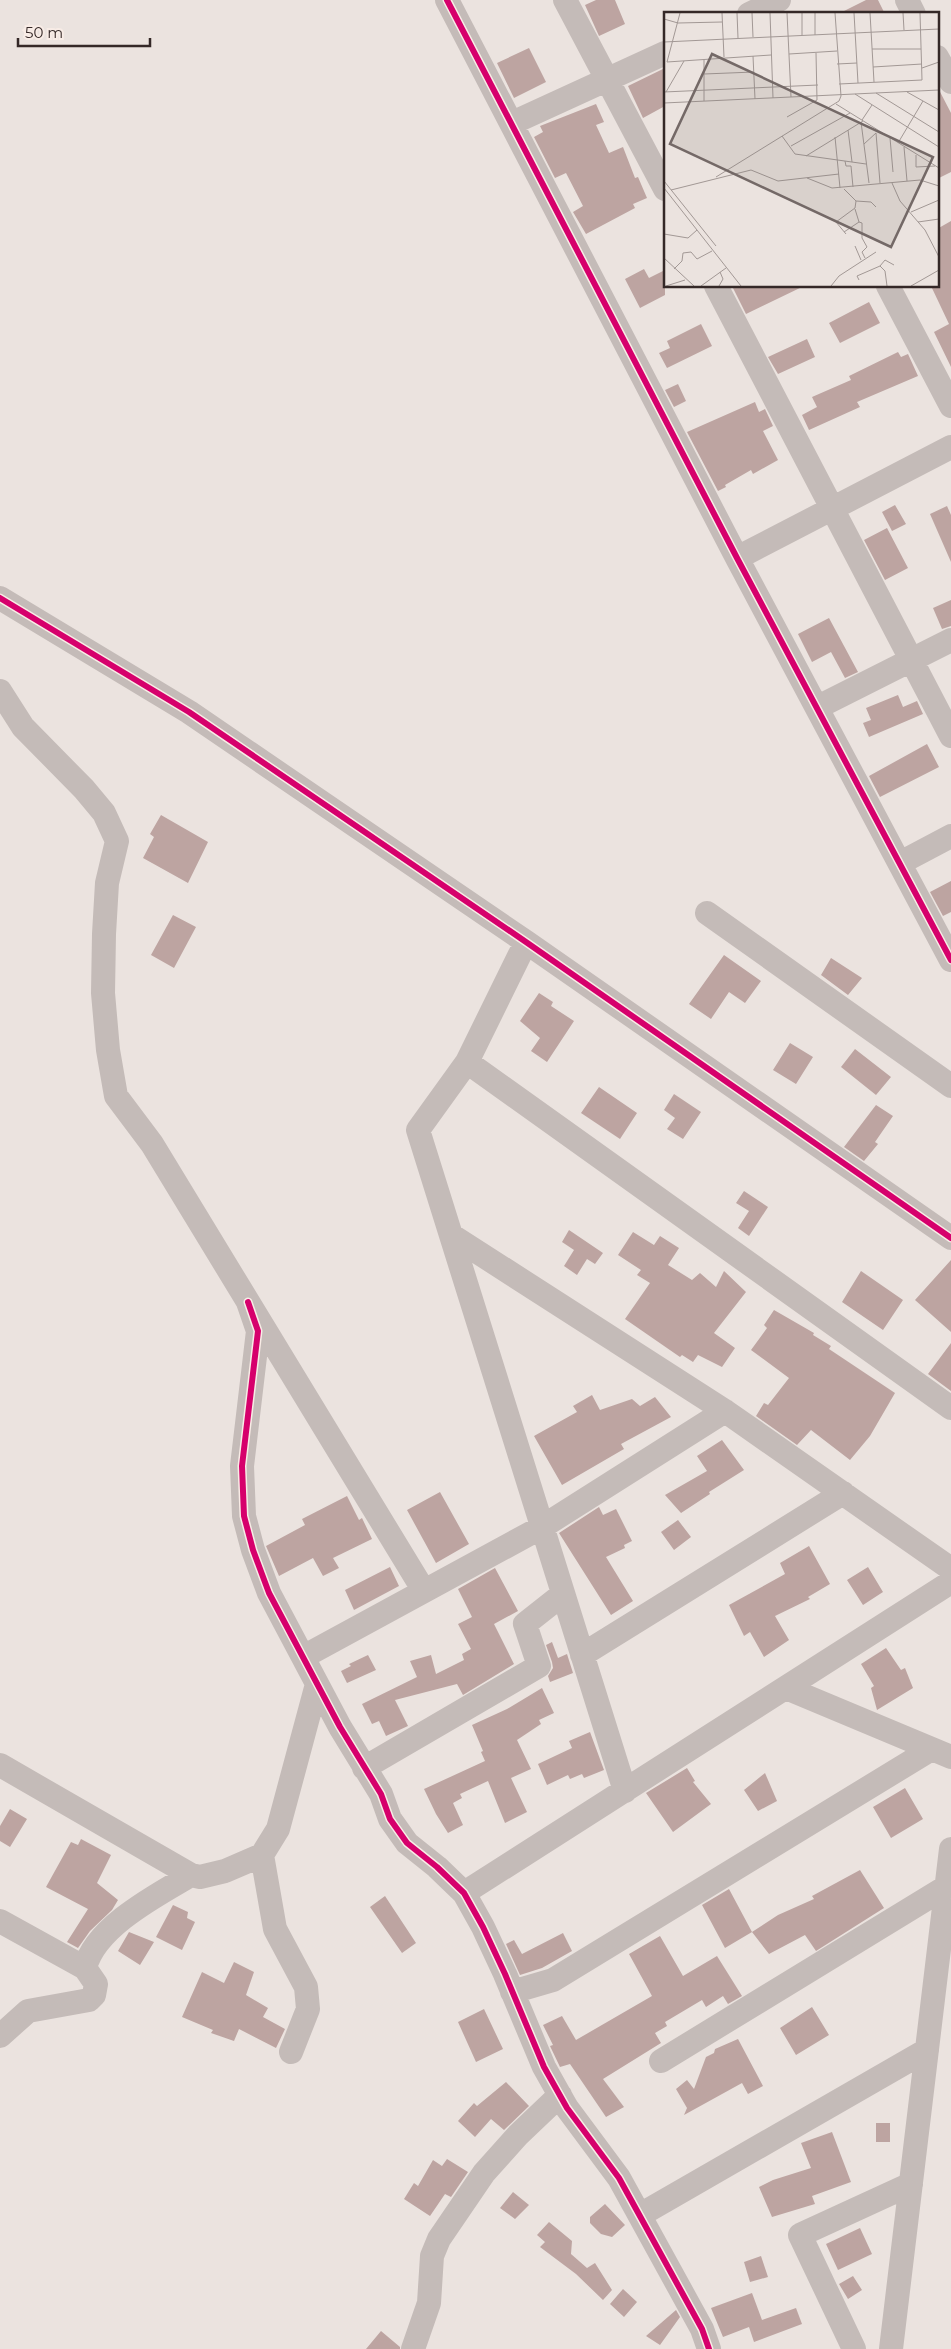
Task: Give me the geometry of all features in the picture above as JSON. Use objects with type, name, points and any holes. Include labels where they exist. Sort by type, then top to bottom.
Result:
[{"type":"street","points":[[447,0],[737,558],[951,960]]},
{"type":"street","points":[[565,0],[664,187]]},
{"type":"street","points":[[753,12],[779,0]]},
{"type":"street","points":[[907,0],[913,12]]},
{"type":"street","points":[[512,123],[664,52]]},
{"type":"street","points":[[938,58],[951,82]]},
{"type":"street","points":[[717,288],[951,736]]},
{"type":"street","points":[[889,288],[951,406]]},
{"type":"street","points":[[737,558],[951,448]]},
{"type":"street","points":[[0,598],[189,712],[526,942],[951,1238]]},
{"type":"street","points":[[818,707],[951,640]]},
{"type":"street","points":[[0,691],[23,727],[84,789],[104,814],[118,841],[107,883],[103,993],[108,1050],[116,1096],[152,1144],[424,1591]]},
{"type":"street","points":[[900,863],[951,836]]},
{"type":"street","points":[[707,913],[951,1086]]},
{"type":"street","points":[[526,942],[467,1062],[418,1130],[624,1791]]},
{"type":"street","points":[[467,1062],[951,1408]]},
{"type":"street","points":[[451,1235],[725,1411],[951,1569]]},
{"type":"street","points":[[248,1302],[258,1332],[242,1466],[244,1516],[253,1550],[269,1593],[317,1684],[364,1768],[381,1794],[390,1819],[406,1843],[464,1893],[483,1927],[544,2068],[560,2095],[619,2178],[702,2329],[709,2349]]},
{"type":"street","points":[[303,1657],[542,1527],[725,1411]]},
{"type":"street","points":[[582,1655],[843,1493]]},
{"type":"street","points":[[464,1893],[951,1582]]},
{"type":"street","points":[[364,1768],[539,1666],[525,1624],[563,1594]]},
{"type":"street","points":[[0,1765],[191,1875],[200,1877],[225,1871],[262,1855],[278,1829],[317,1684]]},
{"type":"street","points":[[786,1688],[940,1754]]},
{"type":"street","points":[[512,1992],[553,1980],[940,1754]]},
{"type":"street","points":[[892,2349],[927,2050],[943,1985],[946,1886],[951,1849]]},
{"type":"street","points":[[262,1855],[275,1929],[306,1987],[308,2009],[291,2052]]},
{"type":"street","points":[[86,1968],[88,1956],[121,1919],[191,1875]]},
{"type":"street","points":[[661,2060],[946,1886]]},
{"type":"street","points":[[0,1921],[86,1968],[96,1984],[94,1995],[89,2000],[28,2011],[0,2036]]},
{"type":"street","points":[[640,2215],[927,2050]]},
{"type":"street","points":[[413,2349],[429,2303],[432,2256],[439,2239],[484,2173],[518,2135],[560,2095]]},
{"type":"street","points":[[854,2349],[800,2235],[911,2184]]},
{"type":"building","points":[[596,0],[615,0],[625,24],[599,36],[585,5]]},
{"type":"building","points":[[866,0],[878,0],[884,12],[842,12]]},
{"type":"building","points":[[529,48],[546,82],[514,98],[497,63]]},
{"type":"building","points":[[664,68],[664,107],[643,118],[628,86]]},
{"type":"building","points":[[938,88],[951,113],[951,172],[938,178]]},
{"type":"building","points":[[596,104],[604,122],[596,125],[609,153],[623,147],[635,178],[638,177],[647,198],[633,204],[635,208],[586,234],[573,212],[583,206],[566,173],[555,178],[534,137],[543,132],[540,126]]},
{"type":"building","points":[[951,221],[951,367],[934,332],[949,324],[932,288],[938,288],[938,228]]},
{"type":"building","points":[[644,269],[649,278],[664,270],[665,295],[640,308],[625,279]]},
{"type":"building","points":[[733,288],[800,288],[746,314]]},
{"type":"building","points":[[869,302],[880,323],[840,343],[829,323]]},
{"type":"building","points":[[701,324],[712,346],[667,368],[659,353],[670,348],[667,341]]},
{"type":"building","points":[[807,339],[815,357],[778,374],[768,357]]},
{"type":"building","points":[[898,352],[901,357],[908,354],[918,376],[857,402],[860,407],[809,430],[802,415],[817,407],[812,397],[851,380],[849,376]]},
{"type":"building","points":[[678,384],[686,401],[674,407],[665,390]]},
{"type":"building","points":[[755,402],[759,412],[765,409],[773,426],[763,431],[778,460],[753,474],[751,470],[718,491],[687,432]]},
{"type":"building","points":[[895,505],[906,524],[892,531],[882,512]]},
{"type":"building","points":[[947,506],[951,515],[951,562],[930,514]]},
{"type":"building","points":[[887,528],[908,568],[885,580],[864,540]]},
{"type":"building","points":[[951,600],[951,626],[942,629],[933,608]]},
{"type":"building","points":[[829,618],[858,672],[845,678],[831,652],[812,662],[798,634]]},
{"type":"building","points":[[898,695],[903,707],[917,701],[923,714],[869,737],[863,723],[871,720],[866,708]]},
{"type":"building","points":[[927,744],[939,767],[880,797],[869,776]]},
{"type":"building","points":[[161,815],[208,842],[188,883],[143,858],[154,837],[150,834]]},
{"type":"building","points":[[951,881],[951,912],[943,916],[930,892]]},
{"type":"building","points":[[173,915],[196,927],[174,968],[151,955]]},
{"type":"building","points":[[724,955],[761,981],[745,1003],[729,992],[711,1019],[689,1004]]},
{"type":"building","points":[[831,958],[862,978],[848,995],[821,975]]},
{"type":"building","points":[[539,993],[553,1002],[551,1006],[574,1021],[547,1062],[531,1051],[540,1038],[520,1021]]},
{"type":"building","points":[[790,1043],[813,1057],[796,1084],[773,1070]]},
{"type":"building","points":[[855,1049],[891,1077],[876,1095],[841,1067]]},
{"type":"building","points":[[599,1087],[637,1113],[620,1139],[581,1113]]},
{"type":"building","points":[[674,1094],[701,1112],[683,1139],[667,1129],[675,1118],[664,1110]]},
{"type":"building","points":[[876,1105],[893,1116],[875,1142],[878,1144],[864,1161],[844,1147]]},
{"type":"building","points":[[744,1191],[768,1207],[749,1236],[738,1228],[749,1211],[736,1203]]},
{"type":"building","points":[[569,1230],[603,1253],[595,1264],[587,1259],[577,1275],[564,1266],[574,1250],[562,1242]]},
{"type":"building","points":[[633,1232],[654,1245],[660,1236],[679,1248],[668,1265],[692,1280],[700,1273],[716,1287],[724,1271],[746,1292],[714,1333],[735,1348],[722,1367],[698,1355],[693,1362],[682,1355],[680,1357],[625,1319],[650,1283],[637,1275],[641,1270],[618,1255]]},
{"type":"building","points":[[951,1260],[951,1332],[915,1300]]},
{"type":"building","points":[[861,1271],[903,1300],[883,1330],[842,1302]]},
{"type":"building","points":[[774,1310],[814,1333],[813,1335],[831,1346],[829,1349],[895,1393],[870,1436],[850,1460],[811,1430],[797,1445],[756,1416],[764,1403],[768,1405],[789,1378],[751,1350],[767,1328],[764,1325]]},
{"type":"building","points":[[951,1343],[951,1391],[928,1374]]},
{"type":"building","points":[[592,1395],[600,1410],[632,1399],[640,1406],[655,1397],[671,1417],[621,1444],[624,1449],[562,1485],[534,1436],[577,1412],[573,1406]]},
{"type":"building","points":[[722,1440],[744,1470],[709,1492],[710,1494],[681,1513],[665,1495],[707,1471],[697,1456]]},
{"type":"building","points":[[440,1492],[469,1544],[436,1563],[407,1510]]},
{"type":"building","points":[[347,1496],[359,1520],[362,1518],[372,1539],[333,1558],[339,1568],[323,1576],[313,1558],[279,1576],[266,1546],[305,1525],[302,1519]]},
{"type":"building","points":[[599,1507],[603,1515],[616,1509],[632,1541],[624,1545],[625,1548],[606,1557],[633,1601],[611,1615],[559,1533]]},
{"type":"building","points":[[678,1520],[691,1537],[674,1550],[661,1532]]},
{"type":"building","points":[[809,1546],[830,1584],[808,1597],[810,1599],[775,1616],[789,1640],[764,1657],[750,1632],[744,1636],[729,1605],[785,1574],[780,1563]]},
{"type":"building","points":[[390,1567],[399,1586],[354,1610],[345,1590]]},
{"type":"building","points":[[868,1567],[883,1592],[863,1605],[847,1580]]},
{"type":"building","points":[[495,1568],[518,1611],[494,1624],[514,1664],[463,1695],[457,1684],[395,1700],[408,1726],[386,1736],[379,1721],[372,1724],[362,1704],[417,1677],[410,1661],[431,1655],[436,1674],[464,1660],[462,1654],[471,1649],[458,1624],[472,1617],[458,1589]]},
{"type":"building","points":[[552,1642],[558,1658],[567,1654],[573,1673],[550,1682],[548,1676],[553,1668],[546,1645]]},
{"type":"building","points":[[886,1648],[901,1670],[905,1668],[913,1688],[877,1710],[871,1688],[874,1686],[861,1664]]},
{"type":"building","points":[[368,1655],[376,1670],[347,1683],[341,1671],[351,1666],[349,1664]]},
{"type":"building","points":[[542,1688],[554,1713],[539,1720],[541,1724],[517,1740],[531,1769],[511,1778],[527,1812],[505,1823],[488,1781],[460,1794],[462,1798],[453,1803],[463,1825],[448,1833],[424,1789],[485,1761],[481,1752],[483,1751],[472,1725],[507,1709]]},
{"type":"building","points":[[590,1732],[604,1770],[584,1778],[582,1774],[570,1779],[568,1775],[547,1785],[538,1764],[572,1748],[569,1741]]},
{"type":"building","points":[[687,1768],[695,1781],[693,1782],[711,1804],[673,1832],[646,1793]]},
{"type":"building","points":[[765,1773],[777,1801],[758,1811],[744,1790]]},
{"type":"building","points":[[905,1788],[923,1819],[891,1838],[873,1807]]},
{"type":"building","points":[[10,1809],[27,1819],[10,1847],[0,1841],[0,1826]]},
{"type":"building","points":[[81,1839],[111,1855],[97,1883],[118,1900],[112,1910],[90,1931],[78,1948],[67,1942],[88,1909],[46,1887],[71,1842],[78,1845]]},
{"type":"building","points":[[860,1870],[884,1908],[816,1951],[805,1935],[769,1954],[752,1932],[778,1915],[814,1899],[812,1896]]},
{"type":"building","points":[[729,1889],[752,1932],[725,1948],[702,1905]]},
{"type":"building","points":[[385,1896],[416,1943],[402,1953],[370,1907]]},
{"type":"building","points":[[173,1905],[188,1912],[187,1918],[195,1922],[182,1950],[156,1937]]},
{"type":"building","points":[[129,1932],[154,1942],[140,1965],[118,1951]]},
{"type":"building","points":[[563,1933],[572,1951],[542,1968],[520,1975],[506,1944],[514,1940],[522,1954]]},
{"type":"building","points":[[660,1936],[683,1976],[717,1956],[742,1996],[728,2004],[723,1996],[706,2007],[702,2000],[665,2022],[667,2026],[655,2033],[661,2043],[603,2079],[624,2107],[606,2117],[570,2064],[560,2067],[550,2046],[553,2045],[543,2025],[562,2016],[576,2040],[652,1996],[629,1954]]},
{"type":"building","points":[[234,1962],[254,1972],[246,1995],[268,2008],[263,2017],[285,2029],[276,2048],[239,2029],[234,2041],[211,2033],[213,2030],[182,2017],[202,1972],[224,1983]]},
{"type":"building","points":[[812,2007],[829,2035],[796,2055],[780,2028]]},
{"type":"building","points":[[484,2009],[503,2049],[476,2062],[458,2022]]},
{"type":"building","points":[[738,2039],[763,2086],[748,2094],[742,2083],[684,2115],[687,2108],[676,2089],[687,2080],[694,2089],[706,2057],[714,2053],[715,2049]]},
{"type":"building","points":[[506,2082],[529,2106],[504,2130],[491,2119],[475,2137],[458,2121],[474,2103],[477,2106]]},
{"type":"building","points":[[876,2123],[890,2123],[890,2142],[876,2142]]},
{"type":"building","points":[[832,2132],[851,2182],[812,2196],[815,2204],[772,2217],[759,2187],[773,2180],[811,2168],[801,2143]]},
{"type":"building","points":[[447,2159],[468,2172],[451,2197],[445,2194],[430,2216],[404,2199],[414,2183],[418,2186],[433,2160],[442,2166]]},
{"type":"building","points":[[513,2192],[529,2205],[515,2219],[500,2208]]},
{"type":"building","points":[[605,2204],[625,2225],[612,2237],[601,2234],[590,2223],[590,2217]]},
{"type":"building","points":[[549,2222],[572,2241],[571,2254],[587,2268],[595,2263],[612,2290],[603,2300],[576,2274],[540,2247],[545,2242],[537,2235]]},
{"type":"building","points":[[860,2228],[872,2254],[838,2270],[826,2244]]},
{"type":"building","points":[[761,2256],[768,2277],[750,2282],[744,2262]]},
{"type":"building","points":[[853,2276],[862,2290],[848,2299],[839,2284]]},
{"type":"building","points":[[623,2289],[637,2302],[624,2317],[610,2304]]},
{"type":"building","points":[[752,2293],[762,2320],[796,2308],[802,2324],[754,2342],[749,2327],[723,2337],[711,2308]]},
{"type":"building","points":[[676,2310],[680,2317],[660,2345],[646,2336]]},
{"type":"building","points":[[381,2331],[400,2347],[400,2349],[366,2349]]},
{"type":"cycle path","points":[[447,0],[737,558],[951,960]]},
{"type":"cycle path","points":[[0,598],[189,712],[526,942],[951,1238]]},
{"type":"cycle path","points":[[248,1302],[258,1331],[242,1466],[244,1516],[253,1550],[269,1593],[340,1727],[381,1794],[390,1819],[407,1843],[437,1867],[464,1893],[483,1927],[505,1974],[544,2067],[567,2108],[619,2178],[702,2329],[709,2349]]}]
